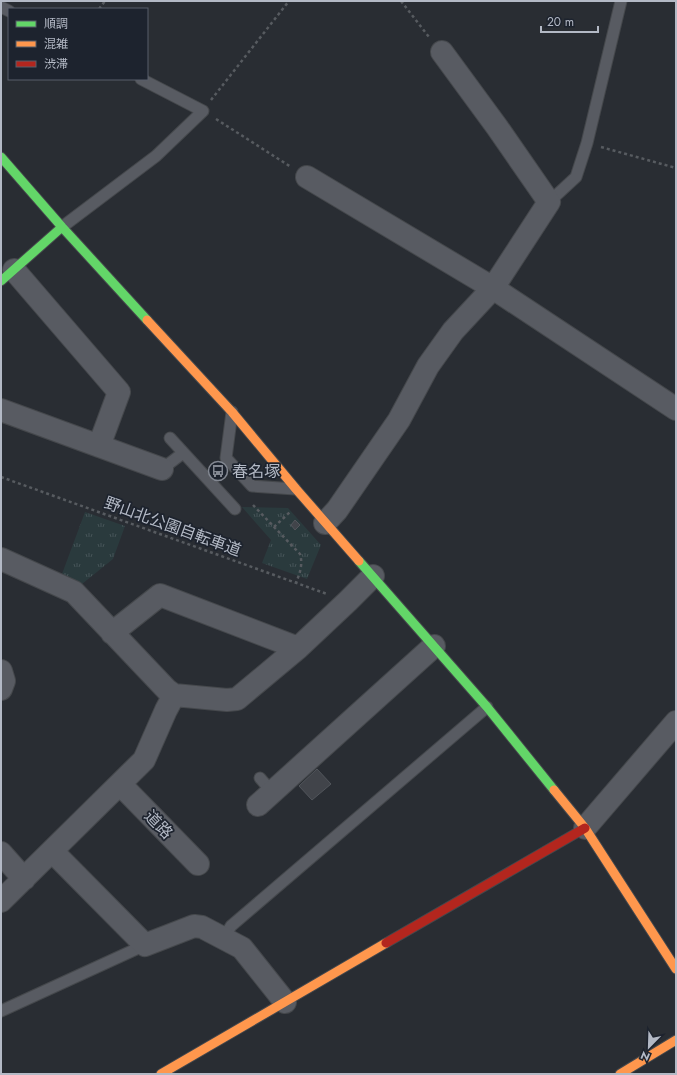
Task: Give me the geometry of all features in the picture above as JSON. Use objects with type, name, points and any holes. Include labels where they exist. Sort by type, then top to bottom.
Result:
[{"type":"street","points":[[325,523],[337,510],[399,420],[428,366],[453,331],[493,288],[549,202],[497,127],[442,52]]},
{"type":"street","points":[[1,157],[62,227],[232,412],[325,523],[487,706],[585,828],[676,969]]},
{"type":"street","points":[[307,177],[493,288],[676,409]]},
{"type":"street","points":[[62,227],[7,276],[119,392],[99,446]]},
{"type":"street","points":[[1,410],[162,469]]},
{"type":"street","points":[[1,559],[74,592],[167,690],[174,695],[227,700],[237,698],[298,648],[373,576]]},
{"type":"street","points":[[112,633],[160,595],[298,648]]},
{"type":"street","points":[[263,791],[434,646]]},
{"type":"street","points":[[1,671],[4,681],[1,689]]},
{"type":"street","points":[[1,901],[144,760],[174,695]]},
{"type":"street","points":[[161,1074],[585,828],[676,722]]},
{"type":"street","name":"道路","points":[[120,784],[198,864]]},
{"type":"street","points":[[52,851],[145,945],[194,926],[202,927],[242,948],[285,1002]]},
{"type":"street","points":[[1,853],[24,879]]},
{"type":"street","points":[[620,1074],[676,1040]]},
{"type":"lane","points":[[549,202],[576,177],[587,143],[621,1]]},
{"type":"lane","points":[[62,227],[156,156],[203,111],[143,80]]},
{"type":"lane","points":[[232,412],[226,458],[252,486],[296,489]]},
{"type":"lane","points":[[170,438],[235,509]]},
{"type":"lane","points":[[162,469],[183,453]]},
{"type":"lane","points":[[224,938],[231,926],[487,706]]},
{"type":"lane","points":[[1,1012],[145,945]]},
{"type":"path","points":[[289,1],[203,111],[307,177]]},
{"type":"path","points":[[401,1],[442,52]]},
{"type":"path","points":[[587,143],[676,168]]},
{"type":"path","name":"野山北公園自転車道","points":[[1,476],[329,595]]},
{"type":"path","points":[[253,505],[300,554],[302,561],[296,583]]},
{"type":"path","points":[[274,527],[294,509]]},
{"type":"green space","points":[[242,507],[288,508],[321,545],[307,579],[262,563],[271,540]]},
{"type":"green space","points":[[85,512],[125,526],[113,559],[82,584],[62,574]]},
{"type":"building","points":[[295,520],[300,525],[295,530],[291,525]]},
{"type":"building","points":[[317,769],[331,784],[312,800],[299,786]]},
{"type":"traffic: fast","points":[[1,157],[62,227],[147,320]]},
{"type":"traffic: fast","points":[[1,281],[62,227]]},
{"type":"traffic: fast","points":[[359,561],[487,707],[554,790]]},
{"type":"traffic: slow","points":[[147,320],[232,412],[296,489],[359,561]]},
{"type":"traffic: slow","points":[[554,790],[585,828],[676,969]]},
{"type":"traffic: slow","points":[[161,1074],[386,943]]},
{"type":"traffic: slow","points":[[620,1074],[676,1040]]},
{"type":"traffic: jam","points":[[386,943],[585,828]]},
{"type":"place","name":"春名塚","points":[[218,471]]}]
